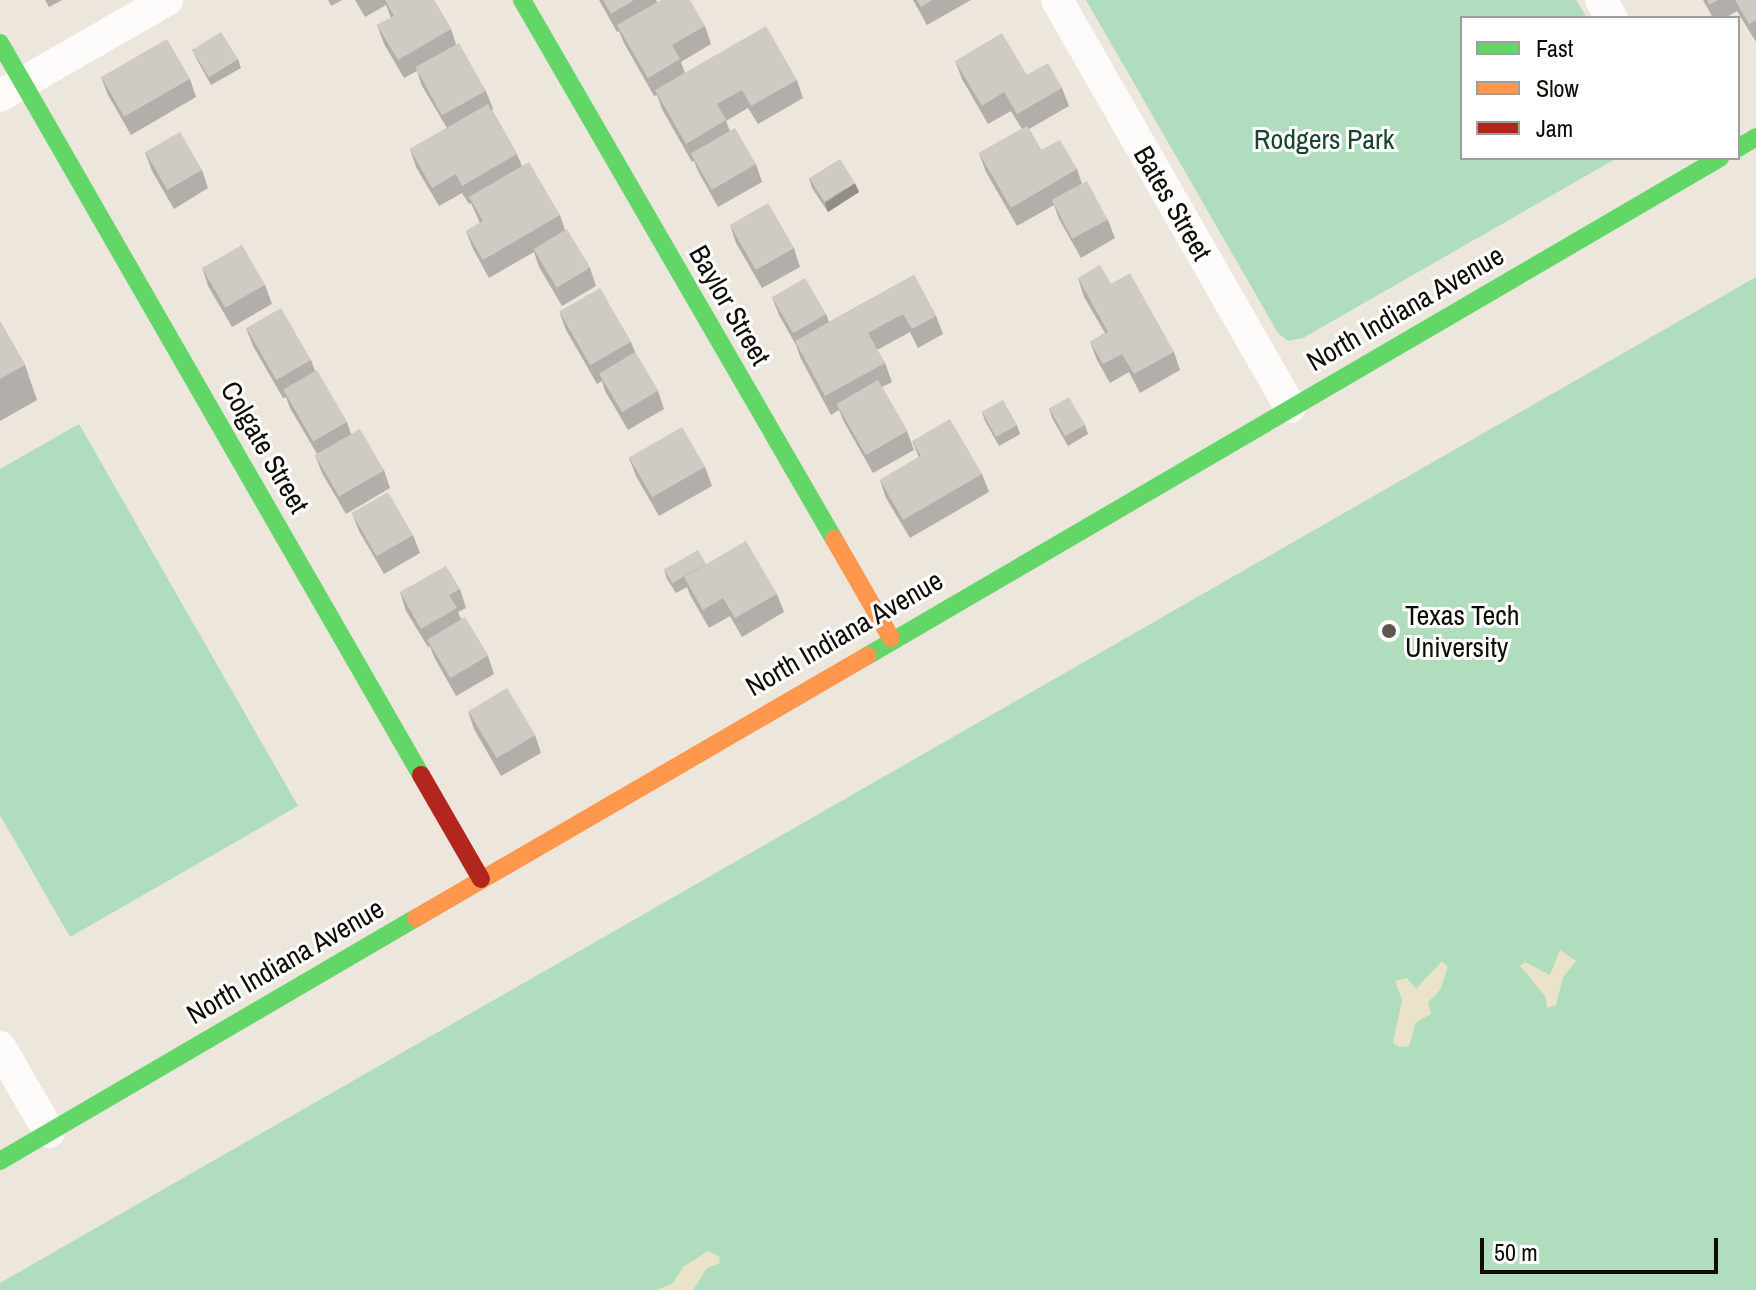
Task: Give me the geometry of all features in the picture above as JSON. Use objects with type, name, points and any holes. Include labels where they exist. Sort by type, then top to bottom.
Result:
[{"type":"main road","name":"Baylor Street","points":[[522,0],[891,638]]},
{"type":"main road","name":"Colgate Street","points":[[0,43],[12,90],[481,879]]},
{"type":"main road","name":"North Indiana Avenue","points":[[0,1161],[1703,162]]},
{"type":"street","points":[[12,90],[167,0]]},
{"type":"street","name":"Bates Street","points":[[1057,0],[1290,407]]},
{"type":"street","points":[[0,1047],[49,1132]]},
{"type":"green space","name":"Rodgers Park","points":[[1086,0],[1576,0],[1586,16],[1460,16],[1460,160],[1614,160],[1303,338],[1288,341],[1278,333]]},
{"type":"green space","name":"Texas Tech University","points":[[1756,277],[1756,1290],[0,1290],[0,1283]]},
{"type":"green space","points":[[79,424],[298,806],[70,937],[0,815],[0,469]]},
{"type":"sand","points":[[1560,950],[1576,961],[1563,977],[1556,1005],[1547,1008],[1545,996],[1520,966],[1525,962],[1550,975]]},
{"type":"sand","points":[[1442,961],[1448,967],[1440,990],[1428,1002],[1431,1014],[1416,1022],[1409,1046],[1399,1047],[1393,1043],[1402,1000],[1395,981],[1407,978],[1416,989]]},
{"type":"sand","points":[[708,1251],[719,1256],[720,1263],[707,1268],[693,1290],[656,1290],[672,1284],[683,1267]]},
{"type":"building","points":[[385,0],[434,0],[451,29],[398,60],[377,25],[394,16]]},
{"type":"building","points":[[603,0],[634,0],[611,14]]},
{"type":"building","points":[[661,0],[690,0],[705,26],[672,45],[680,59],[648,78],[617,25]]},
{"type":"building","points":[[917,0],[932,0],[921,7]]},
{"type":"building","points":[[1735,0],[1756,0],[1756,20],[1749,24]]},
{"type":"building","points":[[766,26],[797,80],[751,106],[742,90],[717,104],[726,120],[686,144],[655,90]]},
{"type":"building","points":[[221,32],[238,59],[209,77],[192,50]]},
{"type":"building","points":[[1002,33],[1027,75],[1048,63],[1062,88],[1017,114],[1004,92],[982,106],[955,61]]},
{"type":"building","points":[[167,39],[190,79],[124,117],[101,77]]},
{"type":"building","points":[[459,43],[486,91],[442,115],[415,67]]},
{"type":"building","points":[[488,104],[517,154],[462,186],[456,174],[432,188],[410,149]]},
{"type":"building","points":[[1027,126],[1041,150],[1060,140],[1077,169],[1011,208],[979,153]]},
{"type":"building","points":[[735,128],[756,164],[712,190],[691,154]]},
{"type":"building","points":[[180,132],[202,170],[167,190],[145,152]]},
{"type":"building","points":[[840,159],[855,183],[824,202],[809,178]]},
{"type":"building","points":[[529,162],[560,215],[483,260],[466,231],[483,221],[469,197]]},
{"type":"building","points":[[1087,181],[1108,220],[1072,239],[1052,200]]},
{"type":"building","points":[[768,203],[794,248],[756,270],[730,225]]},
{"type":"building","points":[[567,229],[590,268],[557,288],[534,249]]},
{"type":"building","points":[[242,245],[265,285],[225,308],[202,268]]},
{"type":"building","points":[[1100,265],[1111,284],[1130,273],[1174,352],[1134,374],[1122,354],[1103,364],[1090,342],[1108,332],[1078,278]]},
{"type":"building","points":[[914,275],[936,316],[912,329],[903,314],[868,333],[885,363],[825,396],[795,341]]},
{"type":"building","points":[[805,278],[826,314],[793,333],[772,297]]},
{"type":"building","points":[[600,288],[631,342],[590,365],[559,312]]},
{"type":"building","points":[[281,308],[311,360],[276,380],[246,328]]},
{"type":"building","points":[[0,321],[25,365],[0,379]]},
{"type":"building","points":[[635,352],[658,391],[622,412],[599,374]]},
{"type":"building","points":[[317,370],[347,422],[313,441],[283,390]]},
{"type":"building","points":[[878,380],[908,431],[866,455],[836,404]]},
{"type":"building","points":[[1069,397],[1085,425],[1065,436],[1049,408]]},
{"type":"building","points":[[1003,400],[1017,425],[996,437],[982,412]]},
{"type":"building","points":[[950,419],[982,474],[903,520],[880,480],[921,456],[912,441]]},
{"type":"building","points":[[682,427],[705,467],[652,497],[629,458]]},
{"type":"building","points":[[360,429],[384,471],[339,497],[315,455]]},
{"type":"building","points":[[388,492],[413,535],[377,556],[352,513]]},
{"type":"building","points":[[746,541],[777,594],[735,618],[723,598],[703,610],[684,577]]},
{"type":"building","points":[[698,550],[706,564],[672,583],[664,570]]},
{"type":"building","points":[[446,566],[460,589],[449,595],[457,608],[421,629],[400,592]]},
{"type":"building","points":[[465,617],[488,656],[450,678],[427,640]]},
{"type":"building","points":[[507,688],[535,735],[497,758],[468,711]]},
{"type":"traffic: fast","points":[[522,0],[834,539]]},
{"type":"traffic: fast","points":[[0,43],[421,775]]},
{"type":"traffic: fast","points":[[1740,147],[1756,137]]},
{"type":"traffic: fast","points":[[867,656],[1717,160]]},
{"type":"traffic: fast","points":[[0,1161],[416,918]]},
{"type":"traffic: slow","points":[[834,539],[891,638]]},
{"type":"traffic: slow","points":[[416,918],[867,656]]},
{"type":"traffic: jam","points":[[421,775],[481,879]]},
{"type":"place","name":"Texas Tech University","points":[[1389,631]]}]
